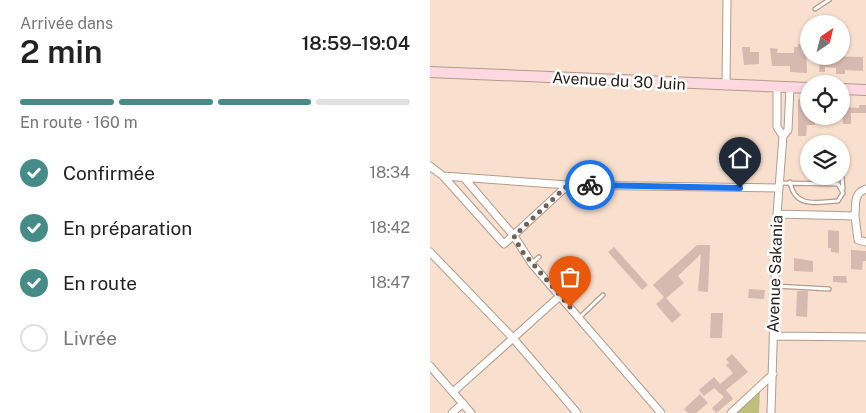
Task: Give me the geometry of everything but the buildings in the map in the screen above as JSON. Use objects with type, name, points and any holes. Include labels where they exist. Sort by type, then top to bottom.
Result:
[{"type":"street","points":[[726,86],[727,0]]},
{"type":"street","name":"Avenue du 30 Juin","points":[[430,72],[726,86],[800,88]]},
{"type":"street","points":[[777,87],[777,127],[783,136],[788,130],[790,87]]},
{"type":"street","points":[[850,89],[866,90]]},
{"type":"street","name":"Avenue Sakania","points":[[771,413],[778,186],[783,136]]},
{"type":"street","points":[[430,166],[443,176],[504,244],[521,250]]},
{"type":"street","points":[[443,176],[568,185],[778,186]]},
{"type":"street","points":[[465,179],[514,236],[521,250],[532,264],[661,413]]},
{"type":"street","points":[[504,244],[568,185]]},
{"type":"street","points":[[866,189],[859,192],[856,197],[855,216],[856,237],[858,240],[866,242]]},
{"type":"street","points":[[777,214],[855,216]]},
{"type":"street","points":[[430,252],[512,337],[577,413]]},
{"type":"street","points":[[453,392],[512,337],[560,296]]},
{"type":"street","points":[[773,336],[866,337]]},
{"type":"street","points":[[430,366],[471,413]]},
{"type":"street","points":[[731,413],[773,374]]},
{"type":"street","points":[[452,413],[463,403]]},
{"type":"lane","points":[[815,9],[829,0]]},
{"type":"lane","points":[[778,186],[790,182],[835,183],[843,189]]},
{"type":"lane","points":[[790,182],[796,196],[803,202],[838,201],[843,185]]},
{"type":"lane","points":[[532,264],[539,257]]},
{"type":"lane","points":[[775,286],[829,289]]},
{"type":"lane","points":[[579,318],[603,295]]},
{"type":"green space","points":[[760,389],[759,413],[733,413]]},
{"type":"way so far","points":[[570,307],[532,264],[521,250],[514,236],[568,185],[590,185]]},
{"type":"route","points":[[590,185],[740,188]]}]
